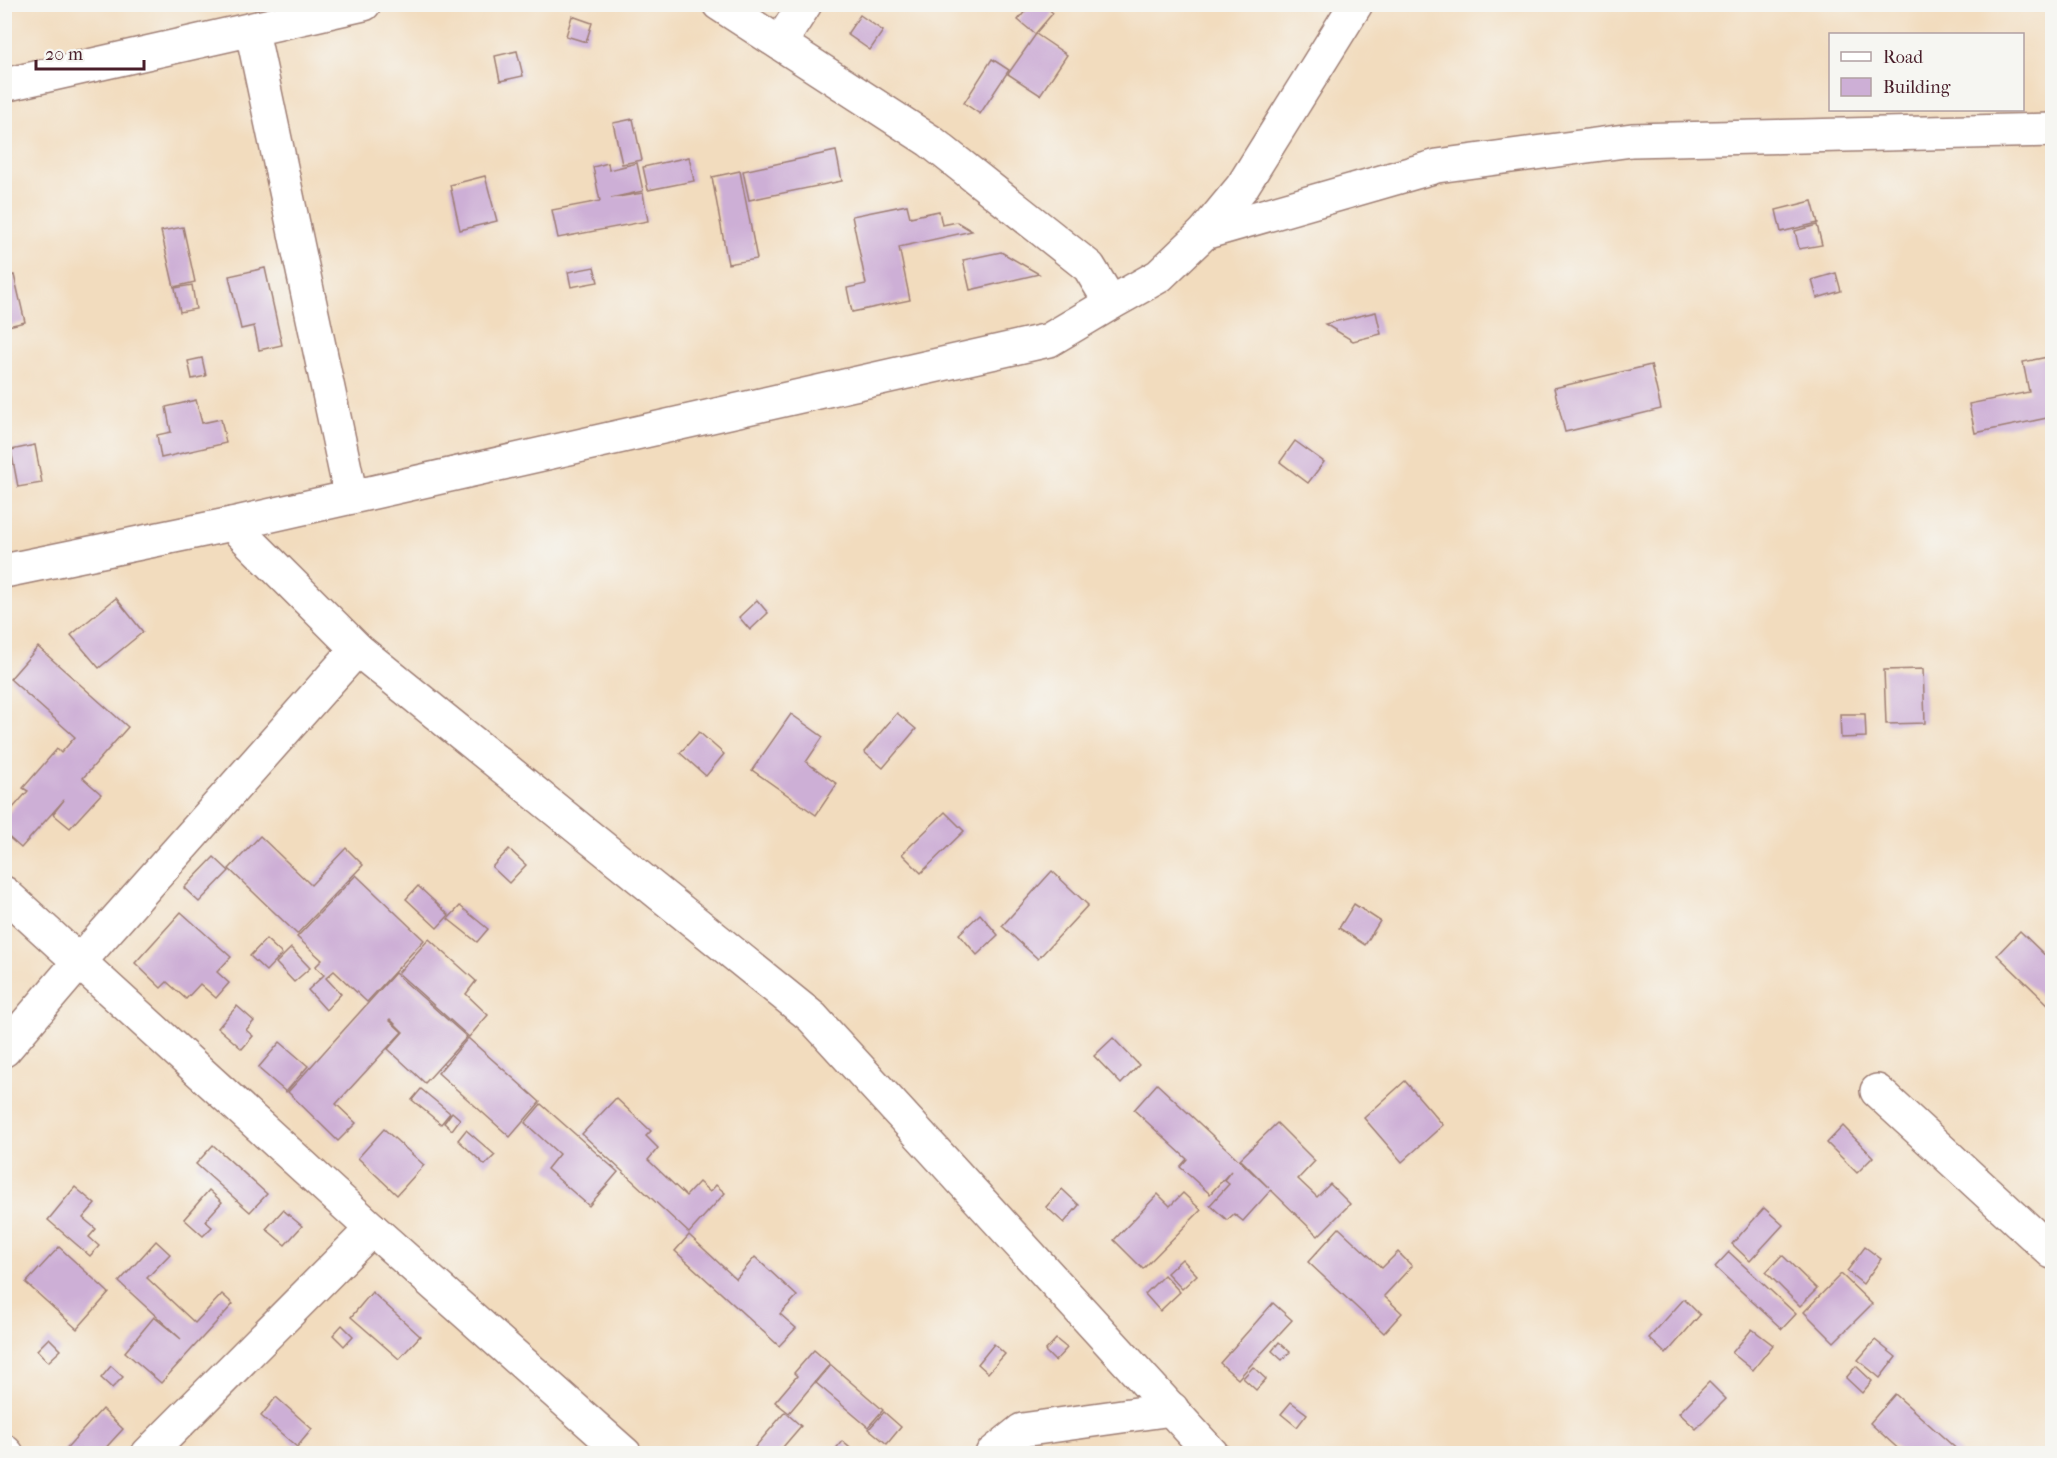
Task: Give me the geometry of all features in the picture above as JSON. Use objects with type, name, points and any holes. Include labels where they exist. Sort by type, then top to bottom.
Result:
[{"type":"street","points":[[4,85],[364,4]]},
{"type":"street","points":[[719,4],[930,141],[1089,267],[1111,303]]},
{"type":"street","points":[[780,43],[805,4]]},
{"type":"street","points":[[4,571],[232,524],[1049,340],[1159,276],[1204,233],[1242,187],[1356,4]]},
{"type":"street","points":[[252,31],[351,497]]},
{"type":"street","points":[[1204,233],[1437,166],[1632,140],[2052,130]]},
{"type":"street","points":[[232,524],[357,649],[812,1017],[1212,1454]]},
{"type":"street","points":[[4,1050],[357,649]]},
{"type":"street","points":[[4,893],[372,1229],[625,1454]]},
{"type":"street","points":[[1876,1091],[2052,1252]]},
{"type":"street","points":[[148,1454],[372,1229]]},
{"type":"street","points":[[992,1454],[1022,1430],[1172,1409]]},
{"type":"building","points":[[1031,4],[1043,4],[1053,13],[1035,34],[1018,20]]},
{"type":"building","points":[[860,15],[883,31],[870,50],[847,34]]},
{"type":"building","points":[[572,16],[592,23],[586,42],[566,36]]},
{"type":"building","points":[[1036,34],[1067,55],[1040,95],[1008,74]]},
{"type":"building","points":[[517,51],[523,76],[500,81],[495,56]]},
{"type":"building","points":[[992,59],[1009,70],[980,114],[964,103]]},
{"type":"building","points":[[633,119],[642,160],[622,164],[613,123]]},
{"type":"building","points":[[836,151],[842,181],[749,200],[743,171]]},
{"type":"building","points":[[689,157],[694,181],[648,190],[643,167]]},
{"type":"building","points":[[608,163],[609,170],[637,163],[643,191],[611,198],[643,193],[648,221],[558,238],[552,210],[600,201],[593,167]]},
{"type":"building","points":[[740,171],[757,259],[728,264],[712,177]]},
{"type":"building","points":[[485,176],[497,221],[460,230],[450,185]]},
{"type":"building","points":[[1812,201],[1818,223],[1781,232],[1776,210]]},
{"type":"building","points":[[907,205],[910,217],[939,211],[942,225],[957,222],[972,231],[899,247],[910,300],[852,312],[847,288],[866,284],[852,216]]},
{"type":"building","points":[[1817,225],[1822,245],[1799,249],[1795,231]]},
{"type":"building","points":[[183,227],[195,282],[174,287],[161,231]]},
{"type":"building","points":[[1001,252],[1039,274],[970,290],[963,260]]},
{"type":"building","points":[[594,267],[598,282],[571,287],[568,272]]},
{"type":"building","points":[[265,268],[282,345],[259,350],[254,326],[241,329],[229,276]]},
{"type":"building","points":[[1836,273],[1841,291],[1817,298],[1812,280]]},
{"type":"building","points":[[14,275],[25,322],[4,327],[4,277]]},
{"type":"building","points":[[192,285],[196,309],[180,312],[175,288]]},
{"type":"building","points":[[1376,312],[1381,334],[1353,341],[1325,324]]},
{"type":"building","points":[[2048,357],[2052,380],[2052,417],[1975,433],[1969,404],[2029,392],[2023,362]]},
{"type":"building","points":[[202,358],[206,376],[192,379],[188,361]]},
{"type":"building","points":[[1651,365],[1661,409],[1565,432],[1554,388]]},
{"type":"building","points":[[196,400],[202,423],[221,419],[226,443],[161,458],[157,435],[171,432],[166,407]]},
{"type":"building","points":[[1295,441],[1324,462],[1308,483],[1280,462]]},
{"type":"building","points":[[35,445],[42,483],[18,487],[11,450]]},
{"type":"building","points":[[116,598],[143,632],[99,668],[71,635]]},
{"type":"building","points":[[757,600],[768,613],[750,630],[739,617]]},
{"type":"building","points":[[38,647],[128,727],[83,778],[101,794],[70,828],[53,814],[64,800],[21,848],[4,833],[4,818],[28,791],[23,788],[57,749],[61,753],[75,737],[10,679]]},
{"type":"building","points":[[1923,669],[1925,723],[1886,724],[1884,670]]},
{"type":"building","points":[[897,713],[916,729],[883,768],[864,752]]},
{"type":"building","points":[[791,714],[823,737],[806,762],[837,784],[816,815],[752,770]]},
{"type":"building","points":[[1840,714],[1865,714],[1866,737],[1841,738]]},
{"type":"building","points":[[699,732],[724,754],[706,776],[680,753]]},
{"type":"building","points":[[945,812],[964,831],[921,873],[902,854]]},
{"type":"building","points":[[260,836],[311,885],[346,848],[363,865],[297,934],[229,869]]},
{"type":"building","points":[[509,849],[526,865],[509,883],[492,867]]},
{"type":"building","points":[[214,857],[229,871],[199,902],[184,888]]},
{"type":"building","points":[[1052,871],[1088,905],[1038,959],[1002,926]]},
{"type":"building","points":[[356,875],[424,940],[367,1002],[334,971],[326,978],[341,994],[326,1010],[308,990],[324,975],[315,967],[322,960],[297,937]]},
{"type":"building","points":[[418,886],[449,915],[437,928],[406,899]]},
{"type":"building","points":[[1354,904],[1380,921],[1365,945],[1339,928]]},
{"type":"building","points":[[460,906],[488,929],[477,942],[448,919]]},
{"type":"building","points":[[181,912],[231,957],[217,972],[229,983],[216,998],[200,984],[186,999],[167,982],[161,988],[135,963]]},
{"type":"building","points":[[980,914],[998,935],[977,955],[959,934]]},
{"type":"building","points":[[2020,931],[2052,962],[2052,1008],[1997,955]]},
{"type":"building","points":[[266,939],[282,954],[266,971],[250,956]]},
{"type":"building","points":[[429,939],[476,981],[466,994],[488,1015],[469,1037],[398,973]]},
{"type":"building","points":[[291,948],[310,968],[294,982],[276,963]]},
{"type":"building","points":[[395,973],[467,1037],[425,1083],[388,1049],[403,1032],[390,1019],[402,1032],[336,1104],[356,1123],[338,1141],[288,1092]]},
{"type":"building","points":[[237,1006],[254,1021],[246,1030],[253,1036],[242,1049],[218,1028]]},
{"type":"building","points":[[468,1038],[540,1102],[510,1137],[438,1073]]},
{"type":"building","points":[[1113,1038],[1139,1065],[1121,1084],[1094,1056]]},
{"type":"building","points":[[280,1042],[308,1066],[286,1092],[258,1068]]},
{"type":"building","points":[[1405,1081],[1443,1125],[1402,1162],[1364,1118]]},
{"type":"building","points":[[1157,1084],[1269,1188],[1240,1159],[1277,1123],[1315,1161],[1298,1179],[1317,1197],[1330,1184],[1350,1204],[1318,1236],[1271,1190],[1243,1221],[1234,1214],[1227,1220],[1210,1205],[1229,1184],[1224,1180],[1231,1171],[1210,1194],[1180,1167],[1187,1159],[1134,1110]]},
{"type":"building","points":[[421,1089],[450,1113],[441,1124],[412,1100]]},
{"type":"building","points":[[616,1098],[651,1131],[646,1136],[658,1148],[648,1160],[686,1196],[699,1182],[710,1192],[716,1185],[725,1193],[689,1233],[582,1134]]},
{"type":"building","points":[[541,1104],[618,1172],[589,1206],[547,1169],[559,1154],[525,1123]]},
{"type":"building","points":[[452,1112],[460,1119],[452,1130],[444,1123]]},
{"type":"building","points":[[1843,1126],[1873,1157],[1857,1173],[1827,1143]]},
{"type":"building","points":[[384,1129],[424,1165],[397,1195],[358,1158]]},
{"type":"building","points":[[466,1130],[495,1155],[485,1165],[458,1140]]},
{"type":"building","points":[[213,1145],[267,1194],[250,1212],[196,1164]]},
{"type":"building","points":[[75,1187],[95,1204],[83,1218],[96,1229],[89,1237],[99,1246],[90,1256],[48,1220]]},
{"type":"building","points":[[1062,1189],[1079,1205],[1064,1223],[1046,1207]]},
{"type":"building","points":[[209,1190],[222,1202],[205,1221],[212,1227],[203,1236],[184,1219]]},
{"type":"building","points":[[1183,1193],[1201,1210],[1143,1269],[1114,1240],[1158,1194],[1170,1206]]},
{"type":"building","points":[[1764,1208],[1783,1225],[1750,1261],[1732,1244]]},
{"type":"building","points":[[283,1210],[302,1226],[285,1245],[266,1229]]},
{"type":"building","points":[[1339,1228],[1382,1268],[1398,1252],[1412,1266],[1384,1296],[1402,1313],[1384,1333],[1308,1262]]},
{"type":"building","points":[[689,1235],[736,1279],[755,1257],[797,1296],[780,1314],[796,1328],[779,1346],[675,1251]]},
{"type":"building","points":[[156,1241],[170,1254],[147,1278],[195,1323],[222,1294],[233,1304],[161,1383],[125,1352],[154,1317],[181,1339],[119,1282]]},
{"type":"building","points":[[59,1247],[109,1293],[77,1329],[26,1283]]},
{"type":"building","points":[[1865,1247],[1881,1259],[1863,1284],[1847,1271]]},
{"type":"building","points":[[1729,1252],[1796,1314],[1782,1329],[1715,1267]]},
{"type":"building","points":[[1782,1255],[1817,1289],[1800,1306],[1766,1272]]},
{"type":"building","points":[[1182,1259],[1197,1275],[1182,1289],[1167,1273]]},
{"type":"building","points":[[1841,1274],[1872,1304],[1834,1342],[1804,1312]]},
{"type":"building","points":[[1164,1275],[1180,1292],[1160,1311],[1145,1294]]},
{"type":"building","points":[[372,1292],[420,1336],[399,1359],[351,1317]]},
{"type":"building","points":[[1684,1299],[1700,1315],[1666,1354],[1649,1338]]},
{"type":"building","points":[[1273,1303],[1292,1320],[1238,1379],[1220,1363]]},
{"type":"building","points":[[342,1325],[353,1336],[344,1346],[333,1335]]},
{"type":"building","points":[[1752,1329],[1773,1345],[1753,1370],[1732,1353]]},
{"type":"building","points":[[49,1338],[61,1350],[48,1362],[37,1350]]},
{"type":"building","points":[[1056,1339],[1067,1348],[1055,1361],[1045,1351]]},
{"type":"building","points":[[1875,1340],[1896,1357],[1880,1378],[1858,1360]]},
{"type":"building","points":[[1279,1342],[1290,1352],[1282,1360],[1272,1351]]},
{"type":"building","points":[[994,1344],[1005,1354],[988,1373],[978,1364]]},
{"type":"building","points":[[814,1350],[830,1364],[789,1413],[775,1402],[797,1376],[794,1373]]},
{"type":"building","points":[[831,1365],[883,1410],[868,1427],[816,1383]]},
{"type":"building","points":[[111,1366],[123,1377],[112,1388],[101,1378]]},
{"type":"building","points":[[1856,1366],[1872,1381],[1862,1393],[1846,1378]]},
{"type":"building","points":[[1253,1367],[1266,1379],[1256,1390],[1243,1378]]},
{"type":"building","points":[[1709,1382],[1726,1399],[1696,1429],[1679,1413]]},
{"type":"building","points":[[1895,1394],[1962,1454],[1904,1454],[1870,1423]]},
{"type":"building","points":[[276,1397],[312,1429],[297,1447],[261,1416]]},
{"type":"building","points":[[1291,1402],[1307,1414],[1297,1427],[1281,1414]]},
{"type":"building","points":[[102,1409],[123,1429],[100,1454],[61,1454]]},
{"type":"building","points":[[785,1412],[801,1426],[777,1454],[749,1454]]},
{"type":"building","points":[[884,1412],[901,1427],[887,1444],[869,1429]]},
{"type":"building","points":[[842,1441],[850,1448],[846,1454],[836,1454],[834,1451]]}]
